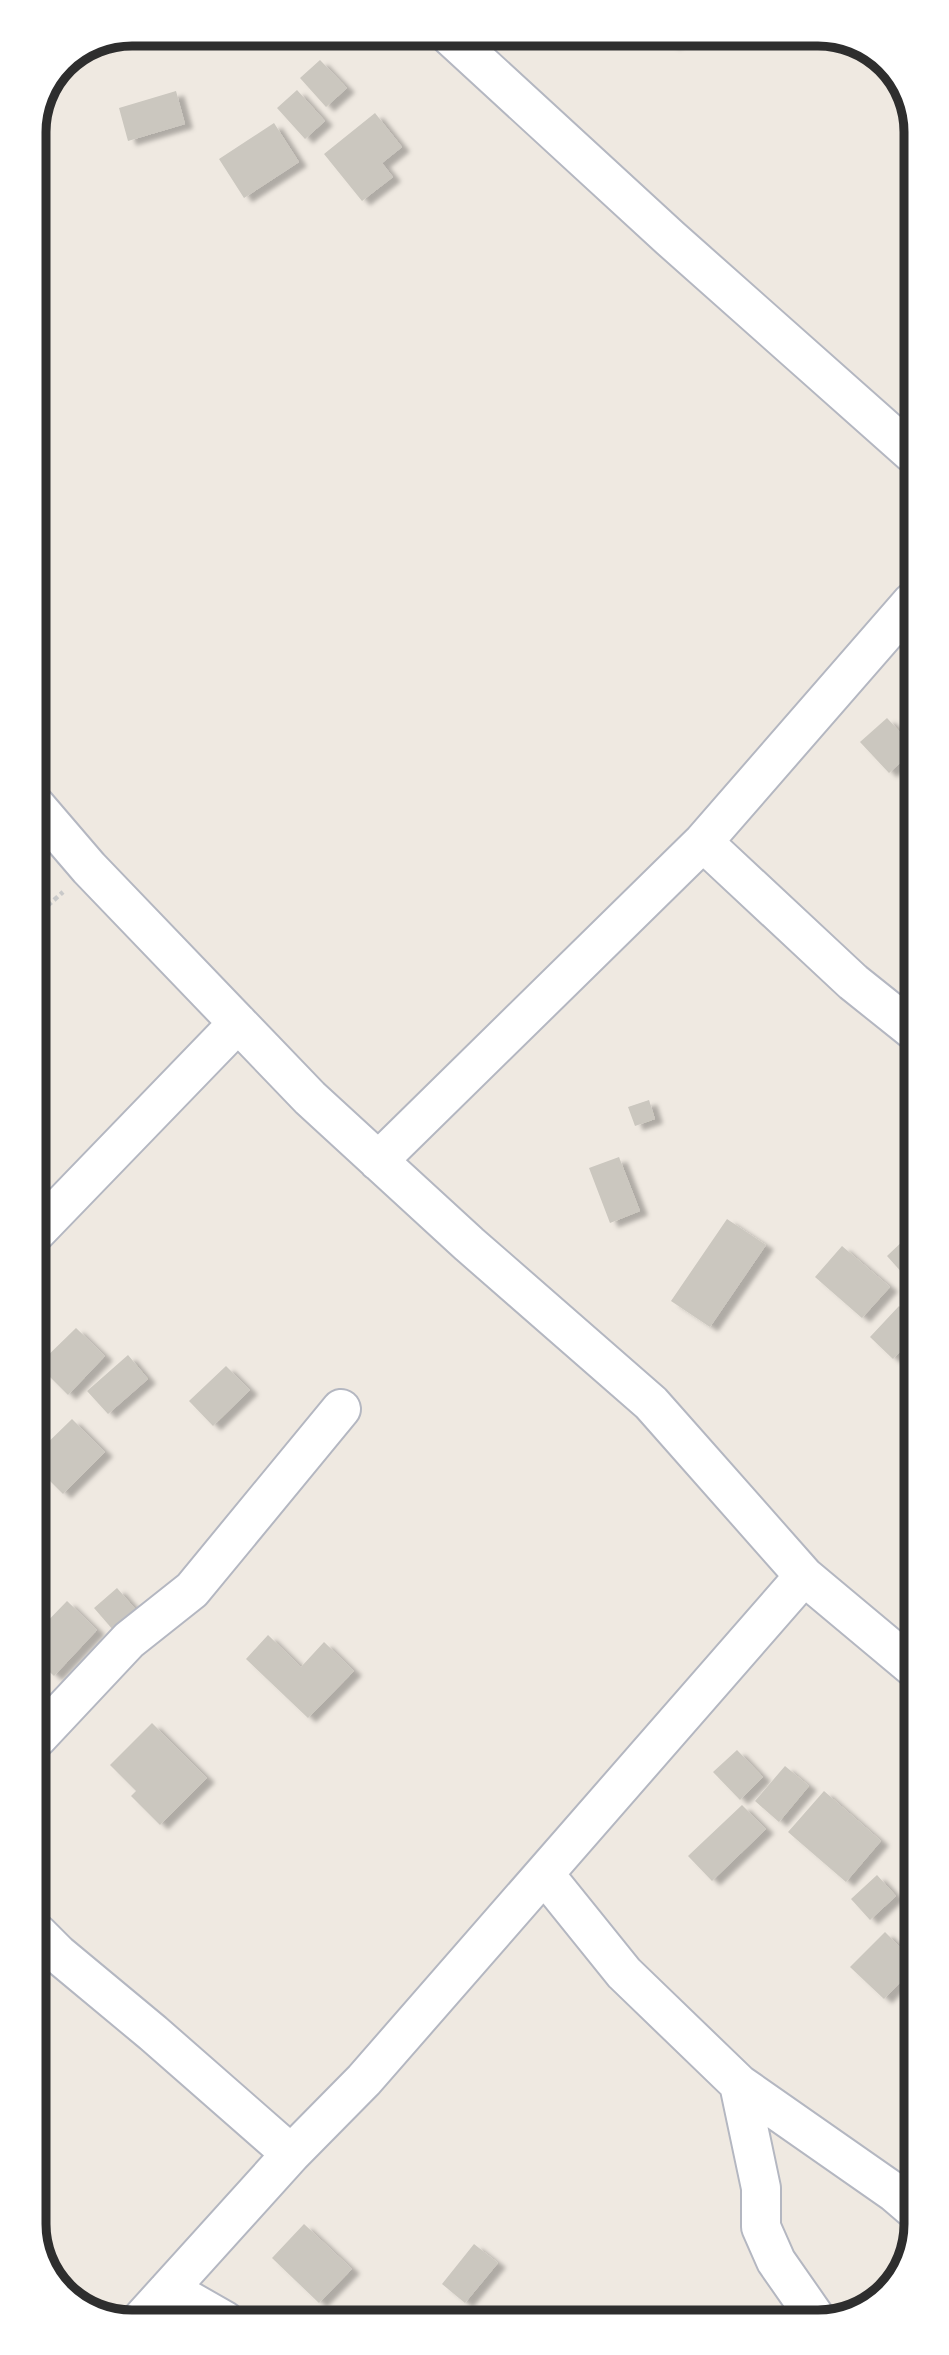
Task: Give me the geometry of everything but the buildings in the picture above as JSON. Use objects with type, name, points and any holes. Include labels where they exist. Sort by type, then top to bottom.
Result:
[{"type":"street","points":[[461,46],[680,247],[904,446]]},
{"type":"street","points":[[378,1161],[703,842],[904,611]]},
{"type":"street","points":[[46,818],[89,868],[310,1098],[479,1253],[651,1403],[804,1576],[904,1660]]},
{"type":"street","points":[[703,842],[853,982],[904,1023]]},
{"type":"street","points":[[46,1222],[238,1023]]},
{"type":"street","points":[[46,1728],[129,1640],[192,1590],[341,1409]]},
{"type":"street","points":[[150,2309],[291,2154],[365,2080],[804,1576]]},
{"type":"street","points":[[545,1875],[624,1973],[739,2084],[904,2201]]},
{"type":"street","points":[[46,1942],[291,2154]]},
{"type":"street","points":[[739,2084],[761,2188],[761,2227],[776,2261],[810,2310]]},
{"type":"street","points":[[169,2289],[204,2309]]}]
